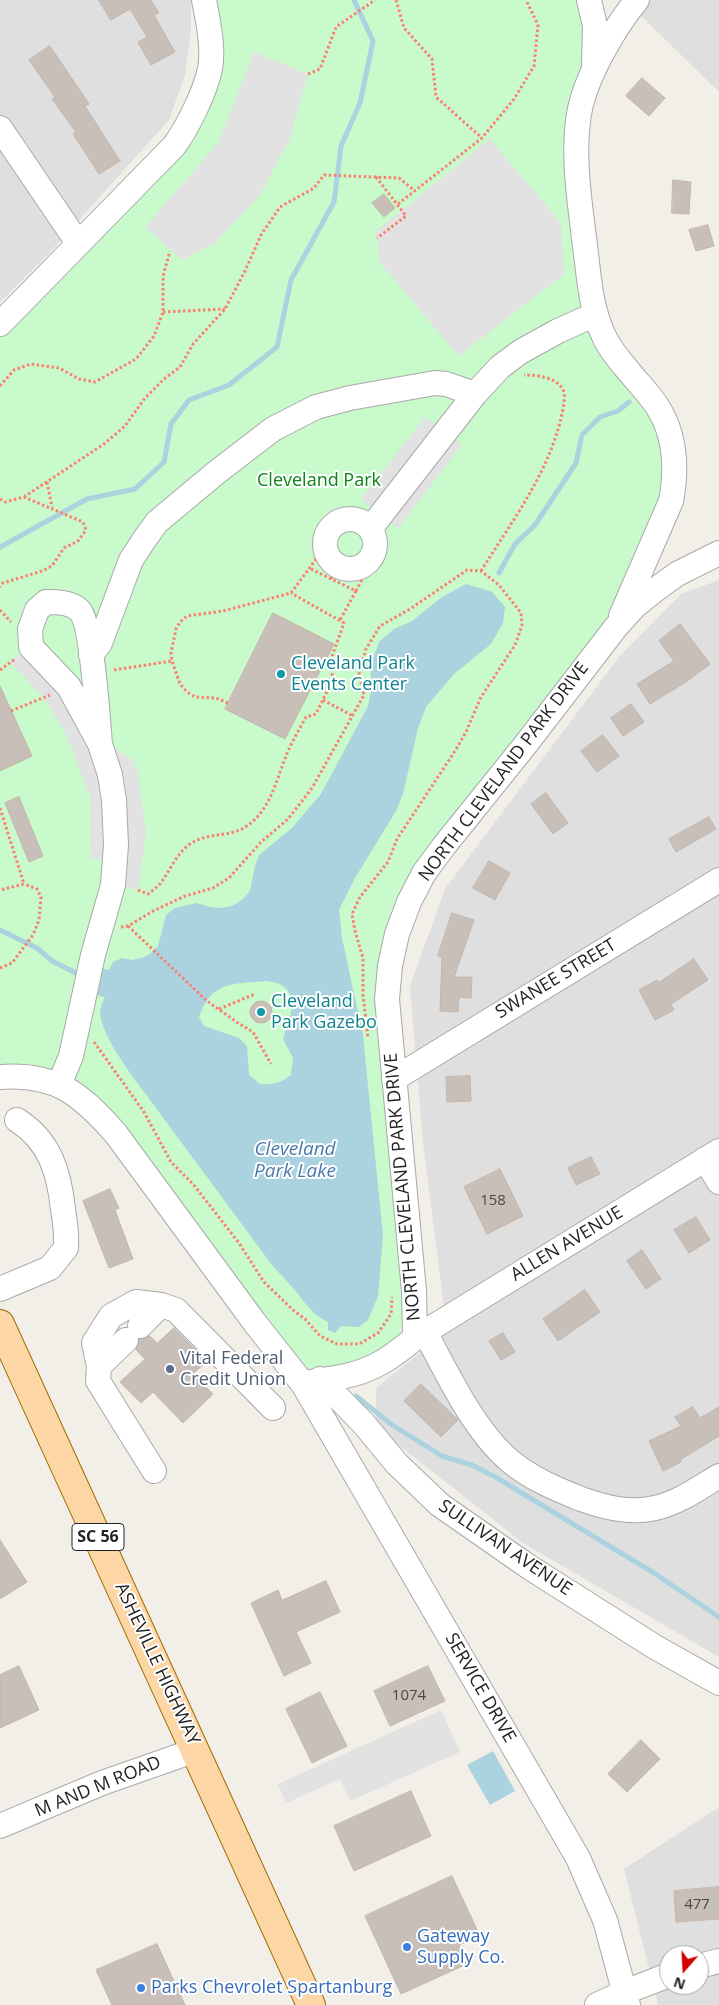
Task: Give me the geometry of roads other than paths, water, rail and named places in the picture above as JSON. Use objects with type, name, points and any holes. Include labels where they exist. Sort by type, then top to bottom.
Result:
[{"type":"main road","name":"ASHEVILLE HIGHWAY","points":[[0,1324],[311,2005]]},
{"type":"street","points":[[0,324],[174,146],[185,132],[210,68],[210,45],[204,0]]},
{"type":"street","points":[[589,0],[595,26],[594,71]]},
{"type":"street","points":[[594,71],[619,24],[637,0]]},
{"type":"street","name":"NORTH CLEVELAND PARK DRIVE","points":[[594,71],[579,113],[577,155],[579,198],[588,280],[603,335],[657,407],[666,424],[675,462],[674,482],[668,510],[616,627]]},
{"type":"street","points":[[0,128],[78,243]]},
{"type":"street","points":[[370,529],[475,394],[500,368],[520,352],[558,331],[596,314]]},
{"type":"street","points":[[91,655],[100,643],[131,560],[157,522],[209,478],[273,429],[316,407],[350,398],[435,383],[446,384],[475,394]]},
{"type":"street","points":[[352,519],[360,521],[370,529],[374,542],[374,551],[370,558],[339,564],[327,532],[338,521],[352,519]]},
{"type":"street","name":"NORTH CLEVELAND PARK DRIVE","points":[[311,1381],[338,1378],[374,1367],[391,1358],[420,1335],[414,1291],[387,999],[389,974],[397,934],[409,902],[424,873],[444,846],[616,627],[655,590],[677,574],[719,553]]},
{"type":"street","points":[[59,1085],[72,1056],[100,929],[113,885],[116,845],[110,775],[100,744],[69,688],[31,646],[30,629],[37,610],[46,602],[64,603],[80,611],[86,622],[100,744]]},
{"type":"street","name":"SWANEE STREET","points":[[394,1079],[719,880]]},
{"type":"street","points":[[0,1077],[38,1078],[59,1085],[77,1095],[98,1113],[116,1134],[255,1323],[311,1381]]},
{"type":"street","points":[[0,1289],[50,1268],[66,1248],[62,1194],[57,1173],[51,1158],[37,1135],[17,1120]]},
{"type":"street","points":[[712,1155],[719,1182]]},
{"type":"street","name":"ALLEN AVENUE","points":[[420,1335],[712,1155]]},
{"type":"street","points":[[154,1471],[98,1382],[99,1366],[94,1343],[111,1316],[136,1302],[161,1304],[176,1310],[272,1408]]},
{"type":"street","points":[[99,1366],[161,1304]]},
{"type":"street","points":[[420,1335],[494,1445],[510,1461],[528,1474],[564,1492],[613,1509],[634,1510],[654,1508],[674,1502],[719,1476]]},
{"type":"street","name":"SULLIVAN AVENUE","points":[[311,1381],[364,1424],[407,1475],[440,1505],[529,1567],[655,1647],[719,1683]]},
{"type":"street","name":"SERVICE DRIVE","points":[[311,1381],[578,1858],[593,1888],[605,1920],[626,1998]]},
{"type":"street","name":"M AND M ROAD","points":[[0,1826],[111,1780],[196,1750]]},
{"type":"street","points":[[597,2005],[626,1998],[659,1980]]},
{"type":"water","name":"Cleveland Park Lake","points":[[466,584],[492,592],[505,607],[503,623],[491,644],[454,674],[426,707],[418,728],[403,794],[396,811],[355,878],[339,910],[342,938],[363,1035],[383,1235],[378,1296],[368,1320],[359,1327],[341,1326],[335,1333],[328,1330],[328,1322],[313,1312],[272,1265],[133,1077],[104,1028],[100,1012],[105,997],[96,995],[101,968],[109,970],[113,962],[122,958],[132,960],[150,954],[158,946],[166,915],[175,908],[196,903],[220,908],[232,906],[242,900],[250,891],[259,855],[292,828],[321,794],[368,706],[372,687],[370,667],[379,642],[394,629],[412,621],[442,597]],"holes":[[[267,981],[283,986],[291,998],[290,1019],[283,1039],[293,1058],[291,1075],[277,1083],[260,1084],[249,1075],[247,1046],[239,1038],[204,1026],[199,1017],[210,996],[225,986]]]},
{"type":"water","points":[[493,1751],[515,1791],[490,1805],[467,1765]]},
{"type":"waterway","points":[[0,547],[87,499],[135,489],[164,462],[171,424],[189,400],[229,385],[277,347],[291,280],[334,202],[341,146],[360,103],[373,41],[354,0]]},
{"type":"waterway","points":[[499,573],[515,544],[535,525],[576,463],[582,435],[600,417],[618,411],[629,402]]},
{"type":"waterway","points":[[0,930],[37,948],[52,961],[82,976]]},
{"type":"waterway","points":[[356,1396],[392,1425],[442,1456],[472,1465],[497,1478],[654,1573],[719,1618]]},
{"type":"place","name":"Cleveland Park Events Center","points":[[281,674]]},
{"type":"place","name":"Cleveland Park Gazebo","points":[[261,1012]]},
{"type":"place","name":"Vital Federal Credit Union","points":[[170,1369]]},
{"type":"place","name":"Gateway Supply Co.","points":[[407,1947]]},
{"type":"place","name":"Parks Chevrolet Spartanburg","points":[[141,1988]]},
{"type":"park label","name":"Cleveland Park","points":[[319,481]]}]
